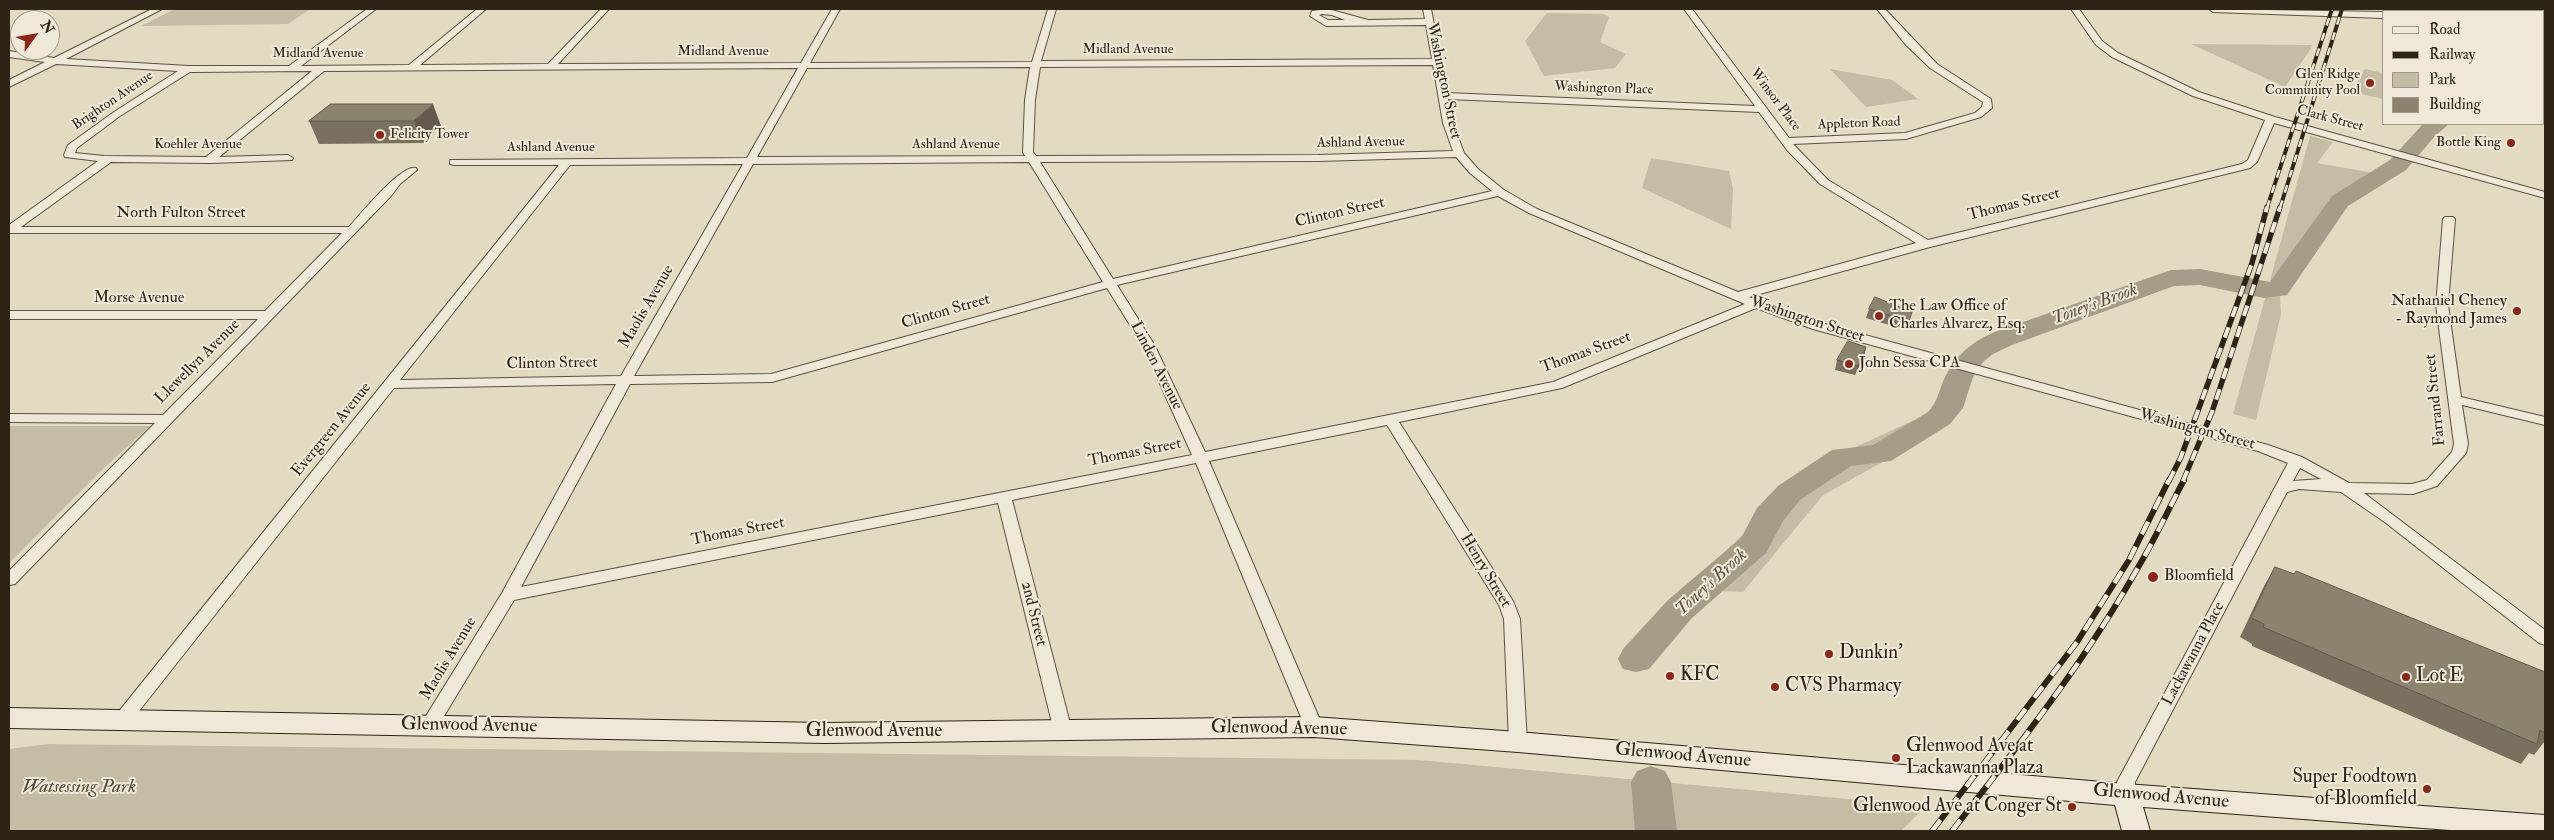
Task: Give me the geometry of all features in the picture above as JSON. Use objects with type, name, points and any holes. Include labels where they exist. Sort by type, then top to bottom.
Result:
[{"type":"street","points":[[9,84],[158,9]]},
{"type":"street","points":[[292,68],[372,9]]},
{"type":"street","points":[[412,68],[482,9]]},
{"type":"street","points":[[550,66],[605,9]]},
{"type":"street","name":"Maolis Avenue","points":[[429,726],[509,595],[626,379],[836,9]]},
{"type":"street","name":"Linden Avenue","points":[[1052,9],[1036,65],[1030,100],[1028,152],[1149,346],[1201,458],[1314,727]]},
{"type":"street","name":"Washington Street","points":[[1427,9],[1448,123],[1459,154],[1474,171],[1500,192],[1532,211],[1756,304],[1817,326],[2263,448],[2297,460],[2317,469],[2349,488],[2384,513],[2545,639]]},
{"type":"street","name":"Winsor Place","points":[[1688,9],[1786,141],[1824,182],[1926,244]]},
{"type":"street","name":"Appleton Road","points":[[1786,141],[1906,136],[1978,115],[1988,108],[1988,102],[1976,91],[1944,74],[1924,60],[1881,9]]},
{"type":"street","name":"Clark Street","points":[[2075,9],[2100,43],[2115,55],[2189,91],[2271,119],[2545,195]]},
{"type":"street","points":[[2213,9],[2296,10],[2382,16]]},
{"type":"street","points":[[1358,22],[1430,22]]},
{"type":"street","name":"Midland Avenue","points":[[9,54],[55,61],[189,69],[1438,62]]},
{"type":"street","points":[[210,159],[322,68]]},
{"type":"street","name":"Brighton Avenue","points":[[108,159],[76,158],[68,153],[117,114],[189,69]]},
{"type":"street","name":"Washington Place","points":[[1444,96],[1762,109]]},
{"type":"street","name":"Thomas Street","points":[[1738,296],[1926,244],[2246,166],[2252,162],[2271,119]]},
{"type":"street","name":"Ashland Avenue","points":[[454,162],[1318,158],[1459,154]]},
{"type":"street","name":"Koehler Avenue","points":[[108,159],[288,158]]},
{"type":"street","points":[[9,230],[108,159]]},
{"type":"street","name":"Evergreen Avenue","points":[[122,720],[568,162]]},
{"type":"street","name":"Llewellyn Avenue","points":[[9,580],[388,194],[396,182],[412,170]]},
{"type":"street","name":"Clinton Street","points":[[392,384],[772,378],[1110,284],[1500,192]]},
{"type":"street","name":"Farrand Street","points":[[2349,488],[2413,489],[2432,483],[2460,449],[2442,298],[2449,220]]},
{"type":"street","name":"North Fulton Street","points":[[9,230],[352,230]]},
{"type":"street","name":"Thomas Street","points":[[509,595],[1391,420],[1557,385],[1756,304]]},
{"type":"street","name":"Morse Avenue","points":[[9,315],[269,315]]},
{"type":"street","points":[[2454,399],[2545,421]]},
{"type":"street","points":[[9,418],[167,418]]},
{"type":"street","name":"Henry Street","points":[[1391,420],[1510,610],[1518,742]]},
{"type":"street","name":"Lackawanna Place","points":[[2126,795],[2126,782],[2297,460]]},
{"type":"street","name":"Washington Street","points":[[2282,489],[2298,484],[2321,484],[2349,488]]},
{"type":"street","name":"2nd Street","points":[[1004,497],[1063,731]]},
{"type":"street","name":"Glenwood Avenue","points":[[16,720],[122,720],[825,733],[1314,727],[1518,742],[2126,795],[2545,826]]},
{"type":"street","points":[[2126,795],[2136,831]]},
{"type":"green space","points":[[175,9],[310,9],[288,24],[141,26]]},
{"type":"green space","points":[[1547,13],[1603,14],[1609,17],[1600,42],[1626,54],[1615,68],[1544,76],[1525,41]]},
{"type":"green space","points":[[2191,44],[2313,45],[2285,87]]},
{"type":"green space","points":[[1830,69],[1892,80],[1918,99],[1866,107]]},
{"type":"green space","name":"Glen Ridge Community Pool","points":[[2365,69],[2382,73],[2382,99],[2352,92]]},
{"type":"green space","points":[[2310,136],[2333,142],[2317,163],[2368,172],[2383,178],[2346,199],[2280,297],[2281,314],[2256,420],[2233,414]]},
{"type":"green space","points":[[1651,158],[1729,171],[1733,189],[1731,229],[1642,188]]},
{"type":"green space","points":[[1914,420],[1948,422],[1935,433],[1823,495],[1743,592],[1716,591],[1662,614],[1804,474],[1843,453]]},
{"type":"green space","points":[[9,426],[150,426],[105,467],[9,563]]},
{"type":"green space","name":"Watsessing Park","points":[[49,744],[1418,760],[1926,806],[1901,831],[9,831],[9,749]]},
{"type":"building","points":[[331,104],[433,104],[414,121],[309,121]]},
{"type":"building","points":[[1875,297],[1912,312],[1909,321],[1869,309]]},
{"type":"building","points":[[1848,341],[1866,347],[1858,366],[1837,360]]},
{"type":"building","name":"Lot E","points":[[2275,567],[2294,574],[2296,571],[2545,672],[2545,733],[2540,730],[2537,744],[2263,627],[2264,624],[2251,618]]},
{"type":"waterway","name":"Toney's Brook","points":[[1636,659],[1680,609],[1754,545],[1769,516],[1789,493],[1843,457],[1880,454],[1939,418],[1948,408],[1959,377],[1972,357],[1983,348],[2002,339],[2171,278],[2200,277],[2264,290],[2278,289],[2340,201],[2398,165],[2427,131],[2436,125]]},
{"type":"waterway","name":"Toney's Brook","points":[[1651,782],[1656,831]]},
{"type":"railway","points":[[2267,208],[2332,9]]},
{"type":"railway","points":[[2280,208],[2342,9]]},
{"type":"railway","points":[[2169,481],[2181,457],[2252,263],[2267,207]]},
{"type":"railway","points":[[2183,481],[2212,412],[2280,207]]},
{"type":"railway","points":[[1932,831],[2077,642],[2129,560],[2169,480]]},
{"type":"railway","points":[[1952,831],[2051,701],[2098,634],[2146,554],[2184,480]]},
{"type":"place","name":"Glen Ridge Community Pool","points":[[2370,83]]},
{"type":"place","name":"Felicity Tower","points":[[380,135]]},
{"type":"place","name":"Bottle King","points":[[2511,143]]},
{"type":"place","name":"Nathaniel Cheney - Raymond James","points":[[2517,311]]},
{"type":"place","name":"The Law Office of Charles Alvarez, Esq.","points":[[1879,316]]},
{"type":"place","name":"John Sessa CPA","points":[[1849,364]]},
{"type":"place","name":"Bloomfield","points":[[2153,577]]},
{"type":"place","name":"Dunkin'","points":[[1829,654]]},
{"type":"place","name":"KFC","points":[[1670,676]]},
{"type":"place","name":"Lot E","points":[[2406,677]]},
{"type":"place","name":"CVS Pharmacy","points":[[1775,687]]},
{"type":"place","name":"Glenwood Ave at Lackawanna Plaza","points":[[1896,758]]},
{"type":"place","name":"Super Foodtown of Bloomfield","points":[[2427,789]]},
{"type":"place","name":"Glenwood Ave at Conger St","points":[[2072,807]]}]
